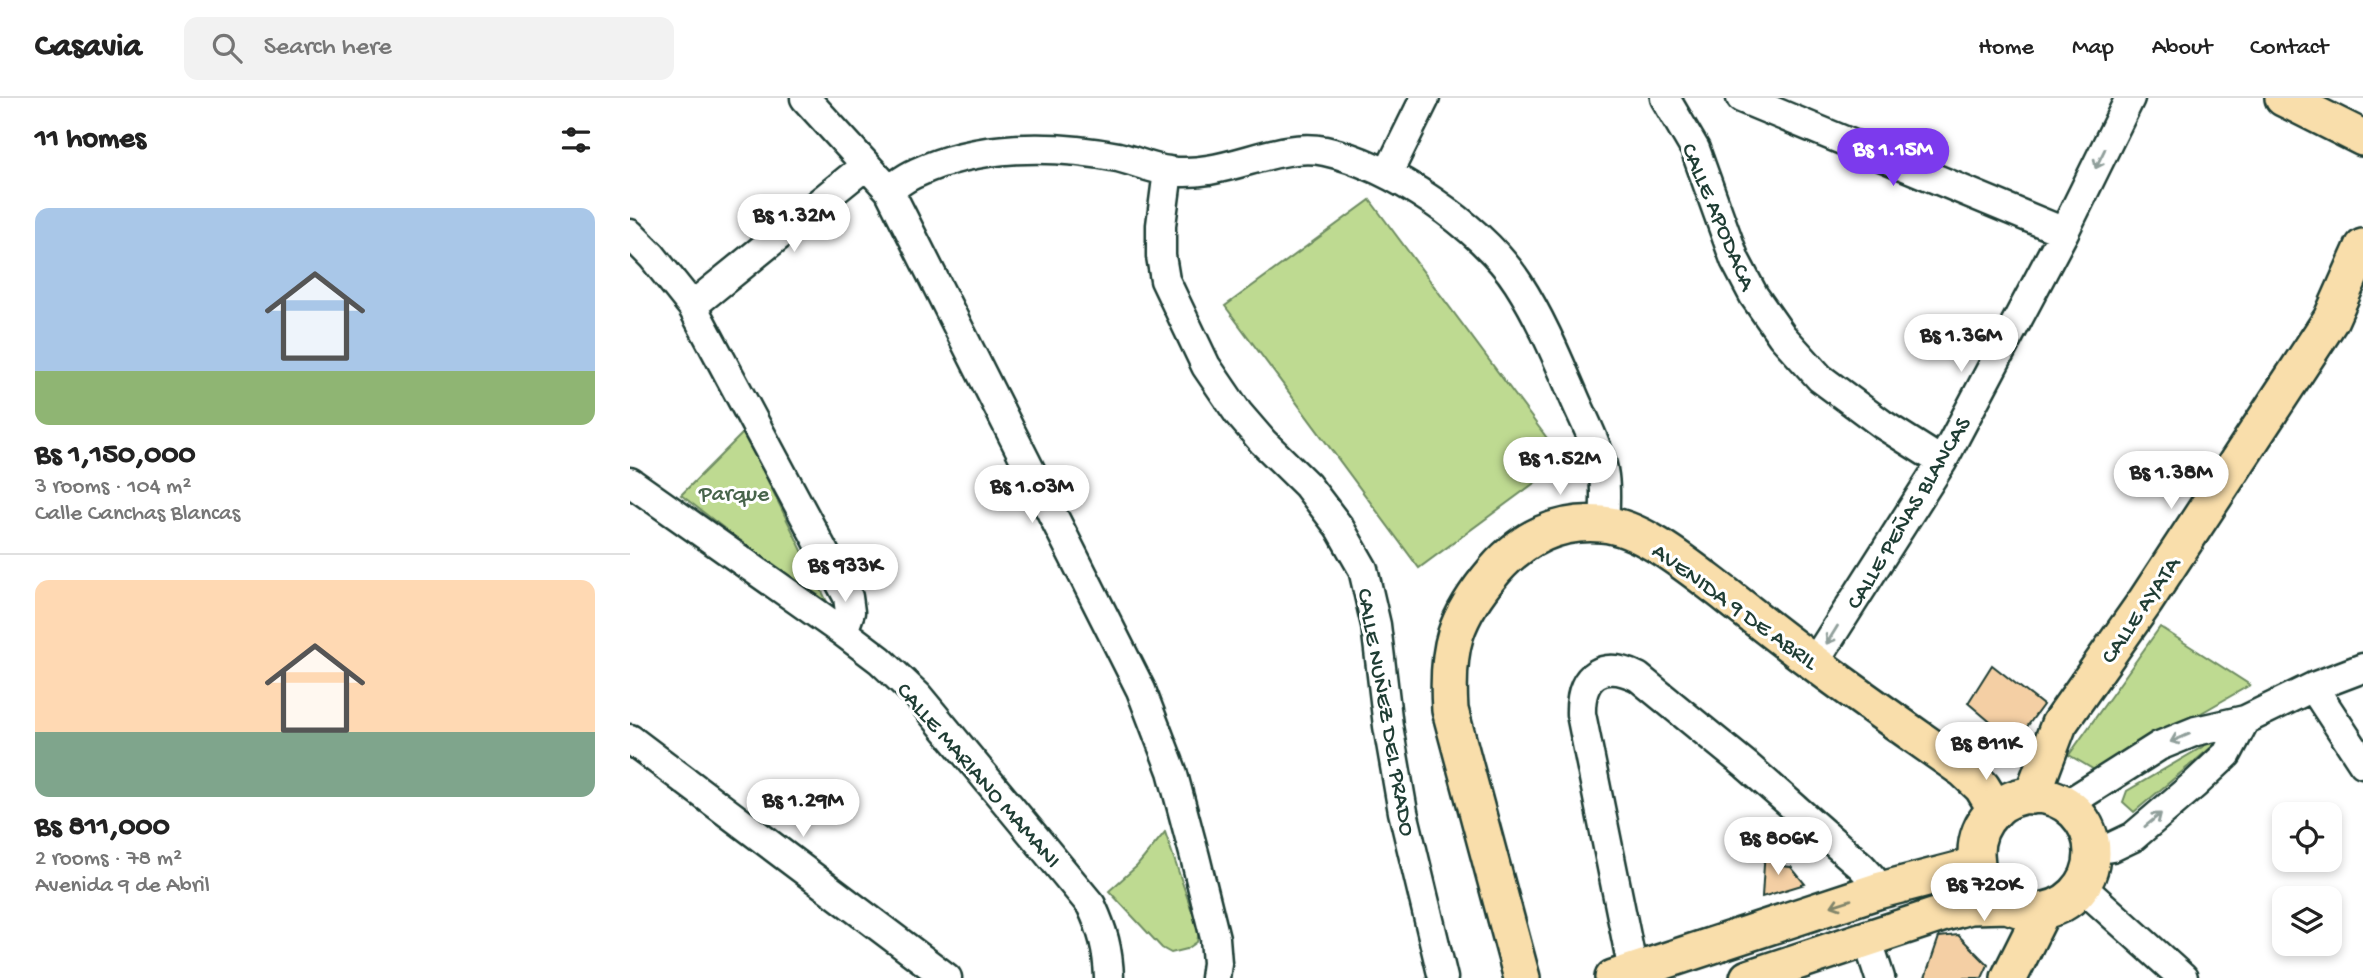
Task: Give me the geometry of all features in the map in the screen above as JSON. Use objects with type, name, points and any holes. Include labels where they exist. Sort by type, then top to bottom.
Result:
[{"type":"main road","points":[[2283,98],[2363,138]]},
{"type":"main road","name":"CALLE AYATA","points":[[2032,796],[2059,724],[2145,602],[2331,319],[2363,247]]},
{"type":"main road","name":"AVENIDA 9 DE ABRIL","points":[[1522,978],[1451,710],[1448,677],[1451,645],[1462,614],[1507,557],[1536,535],[1566,524],[1604,523],[1637,534],[1673,554],[1814,663],[1964,770],[1982,787],[1996,810]]},
{"type":"main road","points":[[2032,796],[2044,796],[2066,805],[2082,820],[2091,839],[2091,869],[2082,887],[2064,903],[2042,912],[2008,905],[1988,888],[1977,865],[1979,835],[1989,817],[2013,800],[2032,796]]},
{"type":"main road","points":[[1623,975],[1877,891],[1977,865]]},
{"type":"main road","points":[[1748,978],[1970,906],[2008,905]]},
{"type":"main road","points":[[2009,978],[2042,912]]},
{"type":"street","points":[[805,98],[889,190],[1142,690],[1172,771],[1195,857],[1215,938],[1215,978]]},
{"type":"street","points":[[1388,173],[1426,98]]},
{"type":"street","name":"CALLE APODACA","points":[[1665,98],[1695,149],[1735,260],[1754,296],[1782,337],[1820,378],[1882,424],[1942,462]]},
{"type":"street","points":[[1741,98],[2064,232]]},
{"type":"street","name":"CALLE PEÑAS BLANCAS","points":[[1814,663],[1942,462],[2064,232],[2130,98]]},
{"type":"street","points":[[889,190],[913,174],[942,162],[986,152],[1031,149],[1119,157],[1168,171],[1193,173],[1227,168],[1287,151],[1322,150],[1356,159],[1388,173],[1439,206],[1485,243],[1517,282],[1550,341],[1604,473],[1604,523]]},
{"type":"street","points":[[691,306],[866,165]]},
{"type":"street","name":"CALLE NUÑEZ DEL PRADO","points":[[1168,171],[1161,225],[1161,256],[1165,280],[1206,366],[1238,413],[1307,485],[1339,527],[1363,569],[1376,625],[1388,726],[1403,811],[1443,978]]},
{"type":"street","points":[[630,234],[652,256],[691,306],[848,597],[850,612],[843,632]]},
{"type":"street","name":"CALLE MARIANO MAMANI","points":[[630,482],[843,632],[880,660],[918,696],[1091,905],[1108,949],[1109,978]]},
{"type":"street","points":[[2066,805],[2160,746],[2196,730],[2245,720],[2313,687],[2363,668]]},
{"type":"street","points":[[1623,975],[1581,714],[1581,699],[1586,685],[1595,675],[1608,669],[1622,669],[1638,677],[1746,765],[1860,866],[1872,878],[1877,891]]},
{"type":"street","points":[[2313,687],[2363,763]]},
{"type":"street","points":[[2093,850],[2112,846],[2133,836],[2159,816],[2227,754],[2245,720]]},
{"type":"street","points":[[630,739],[947,978]]},
{"type":"street","points":[[2082,887],[2183,978]]},
{"type":"street","points":[[1867,938],[1880,978]]},
{"type":"green space","points":[[1370,200],[1564,461],[1419,568],[1225,306]]},
{"type":"green space","name":"Parque","points":[[744,432],[832,612],[681,495]]},
{"type":"green space","points":[[2160,627],[2250,685],[2098,772],[2069,755]]},
{"type":"green space","points":[[2233,729],[2134,812],[2123,802],[2127,791]]},
{"type":"green space","points":[[1165,832],[1199,932],[1197,942],[1187,949],[1171,953],[1162,948],[1109,891],[1137,866]]},
{"type":"building","points":[[1992,665],[2043,705],[2015,743],[1968,703]]},
{"type":"building","points":[[1765,848],[1781,866],[1791,867],[1805,884],[1762,897]]},
{"type":"building","points":[[1958,935],[1988,965],[1982,978],[1925,978],[1939,937]]}]
